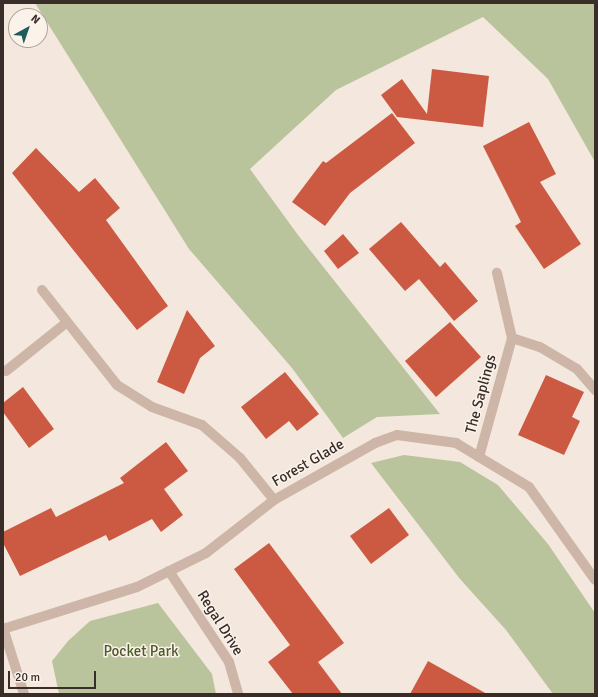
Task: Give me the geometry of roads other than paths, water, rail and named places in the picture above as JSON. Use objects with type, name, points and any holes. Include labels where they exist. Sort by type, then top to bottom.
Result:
[{"type":"street","name":"The Saplings","points":[[479,457],[512,338],[497,273]]},
{"type":"street","points":[[42,290],[66,323],[117,385],[152,407],[202,425],[240,458],[274,500]]},
{"type":"street","points":[[6,371],[66,323]]},
{"type":"street","name":"The Saplings","points":[[512,338],[540,347],[577,369],[595,390]]},
{"type":"street","name":"Forest Glade","points":[[3,628],[138,587],[206,553],[274,500],[375,443],[397,434],[456,443],[529,487],[595,580]]},
{"type":"street","name":"Regal Drive","points":[[169,571],[228,662],[238,694]]},
{"type":"street","points":[[3,628],[24,694]]},
{"type":"park label","name":"Pocket Park","points":[[141,652]]}]
